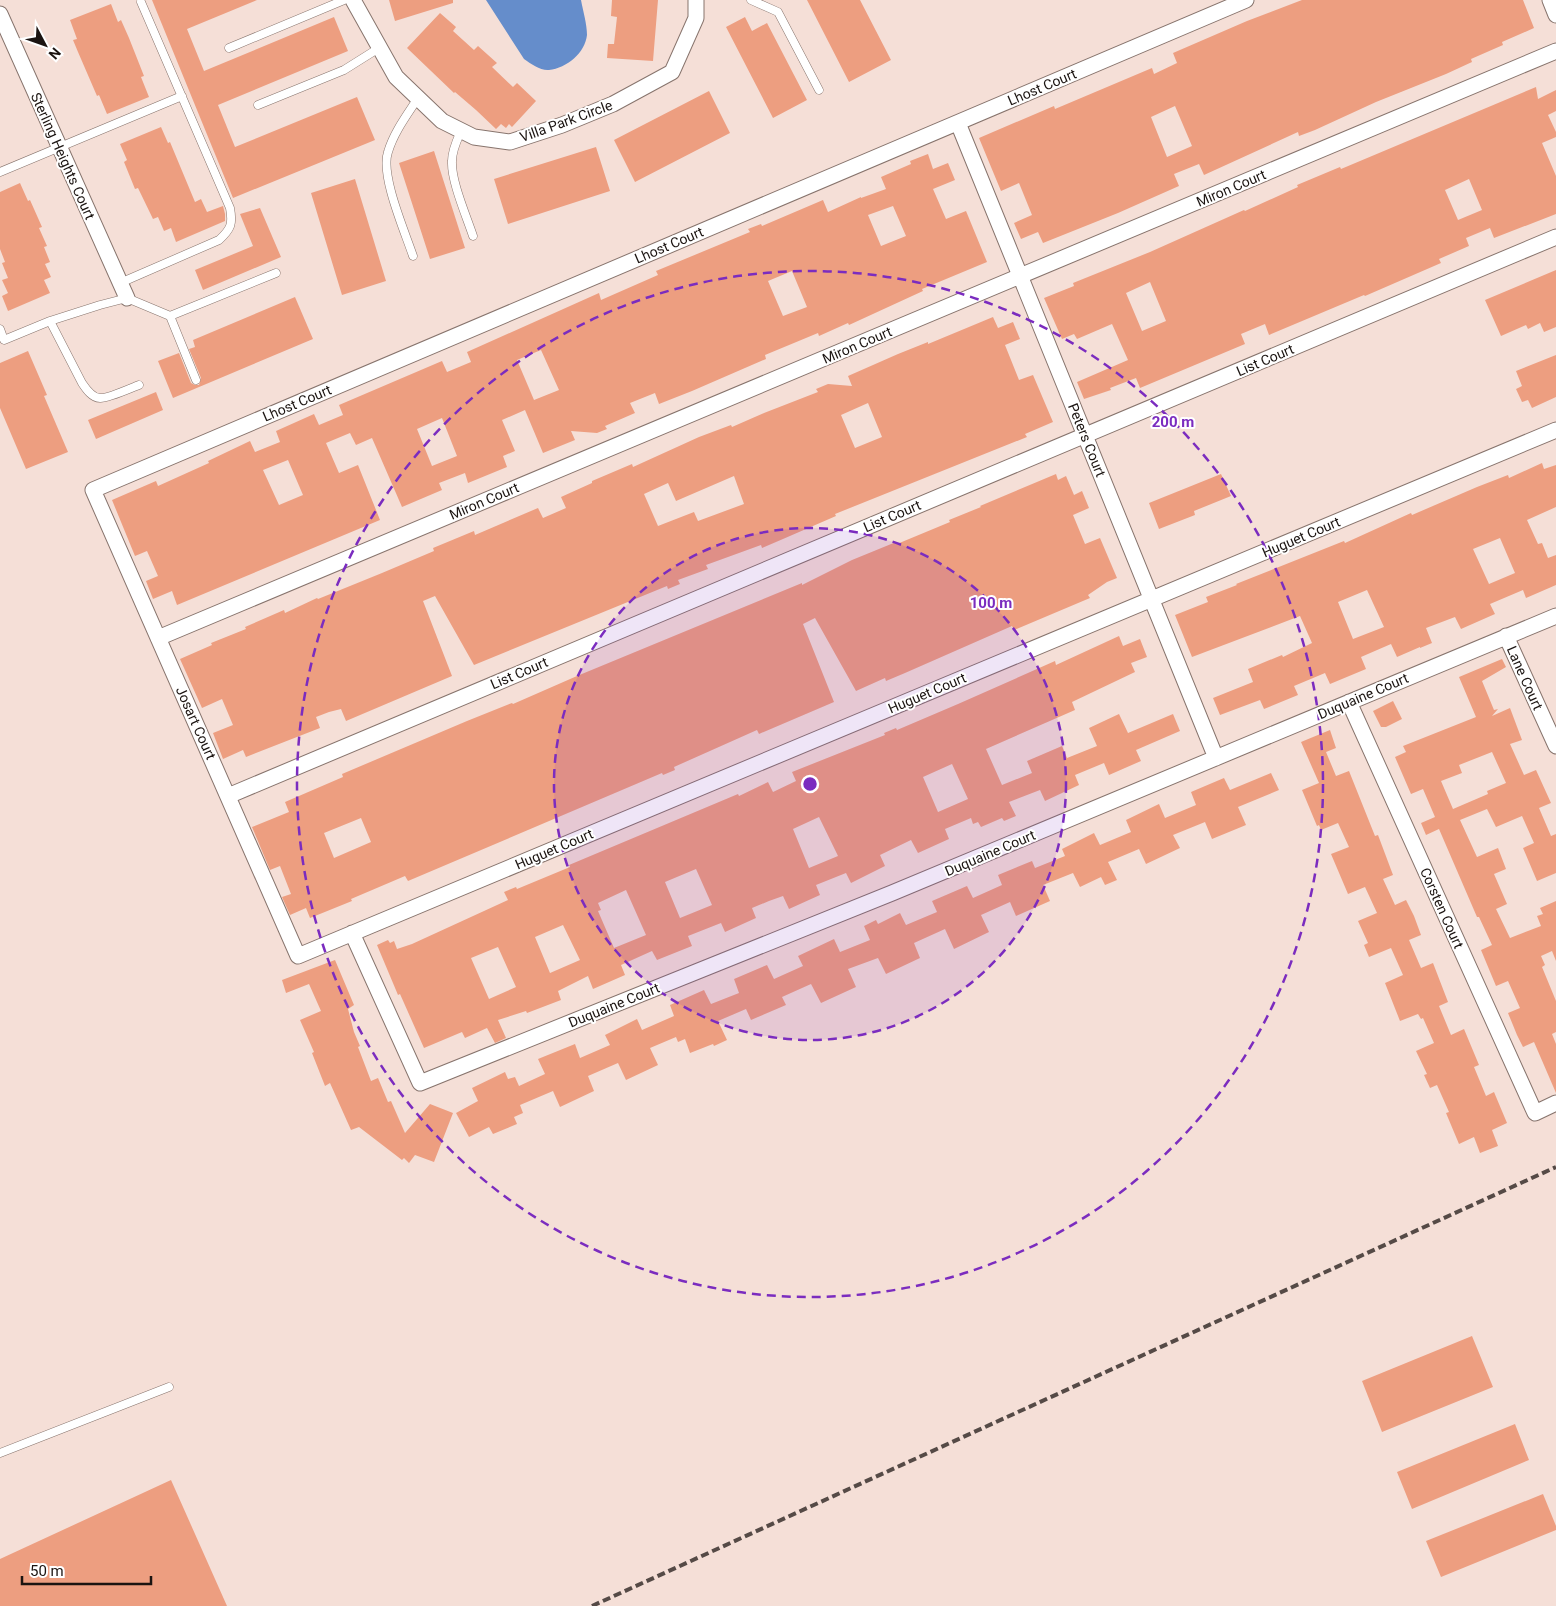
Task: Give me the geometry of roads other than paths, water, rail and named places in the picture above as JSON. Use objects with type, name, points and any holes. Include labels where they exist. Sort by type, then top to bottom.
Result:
[{"type":"street","name":"Villa Park Circle","points":[[353,0],[396,77],[442,121],[474,137],[510,142],[562,125],[613,104],[672,72],[696,18],[696,0]]},
{"type":"street","name":"Lhost Court","points":[[93,490],[1246,0]]},
{"type":"street","points":[[1550,0],[1556,15]]},
{"type":"street","name":"Sterling Heights Court","points":[[0,14],[127,298]]},
{"type":"street","name":"Miron Court","points":[[158,638],[1556,51]]},
{"type":"street","name":"Peters Court","points":[[958,122],[1216,758]]},
{"type":"street","name":"List Court","points":[[228,796],[1556,237]]},
{"type":"street","name":"Huguet Court","points":[[298,956],[1556,430]]},
{"type":"street","name":"Josart Court","points":[[93,490],[298,956]]},
{"type":"street","name":"Duquaine Court","points":[[352,934],[420,1083],[892,893],[1556,616]]},
{"type":"street","name":"Lane Court","points":[[1506,636],[1556,746]]},
{"type":"street","name":"Corsten Court","points":[[1349,702],[1535,1113],[1556,1103]]},
{"type":"lane","points":[[229,48],[344,0]]},
{"type":"lane","points":[[751,0],[778,12],[819,90]]},
{"type":"lane","points":[[120,283],[219,240],[229,231],[232,220],[230,208],[142,2]]},
{"type":"lane","points":[[258,105],[344,70],[379,48]]},
{"type":"lane","points":[[0,172],[182,96]]},
{"type":"lane","points":[[413,256],[391,192],[387,172],[387,153],[399,126],[418,98]]},
{"type":"lane","points":[[461,131],[455,144],[452,160],[453,177],[473,236]]},
{"type":"lane","points":[[0,330],[2,341],[50,321],[100,304],[127,298],[170,316],[276,273]]},
{"type":"lane","points":[[170,316],[196,380]]},
{"type":"lane","points":[[50,321],[88,392],[101,399],[139,385]]},
{"type":"lane","points":[[0,1453],[169,1388]]},
{"type":"water","points":[[486,0],[581,0],[586,22],[586,42],[574,58],[556,69],[549,70],[536,67],[524,59]]},
{"type":"railway","points":[[592,1606],[1556,1167]]}]
